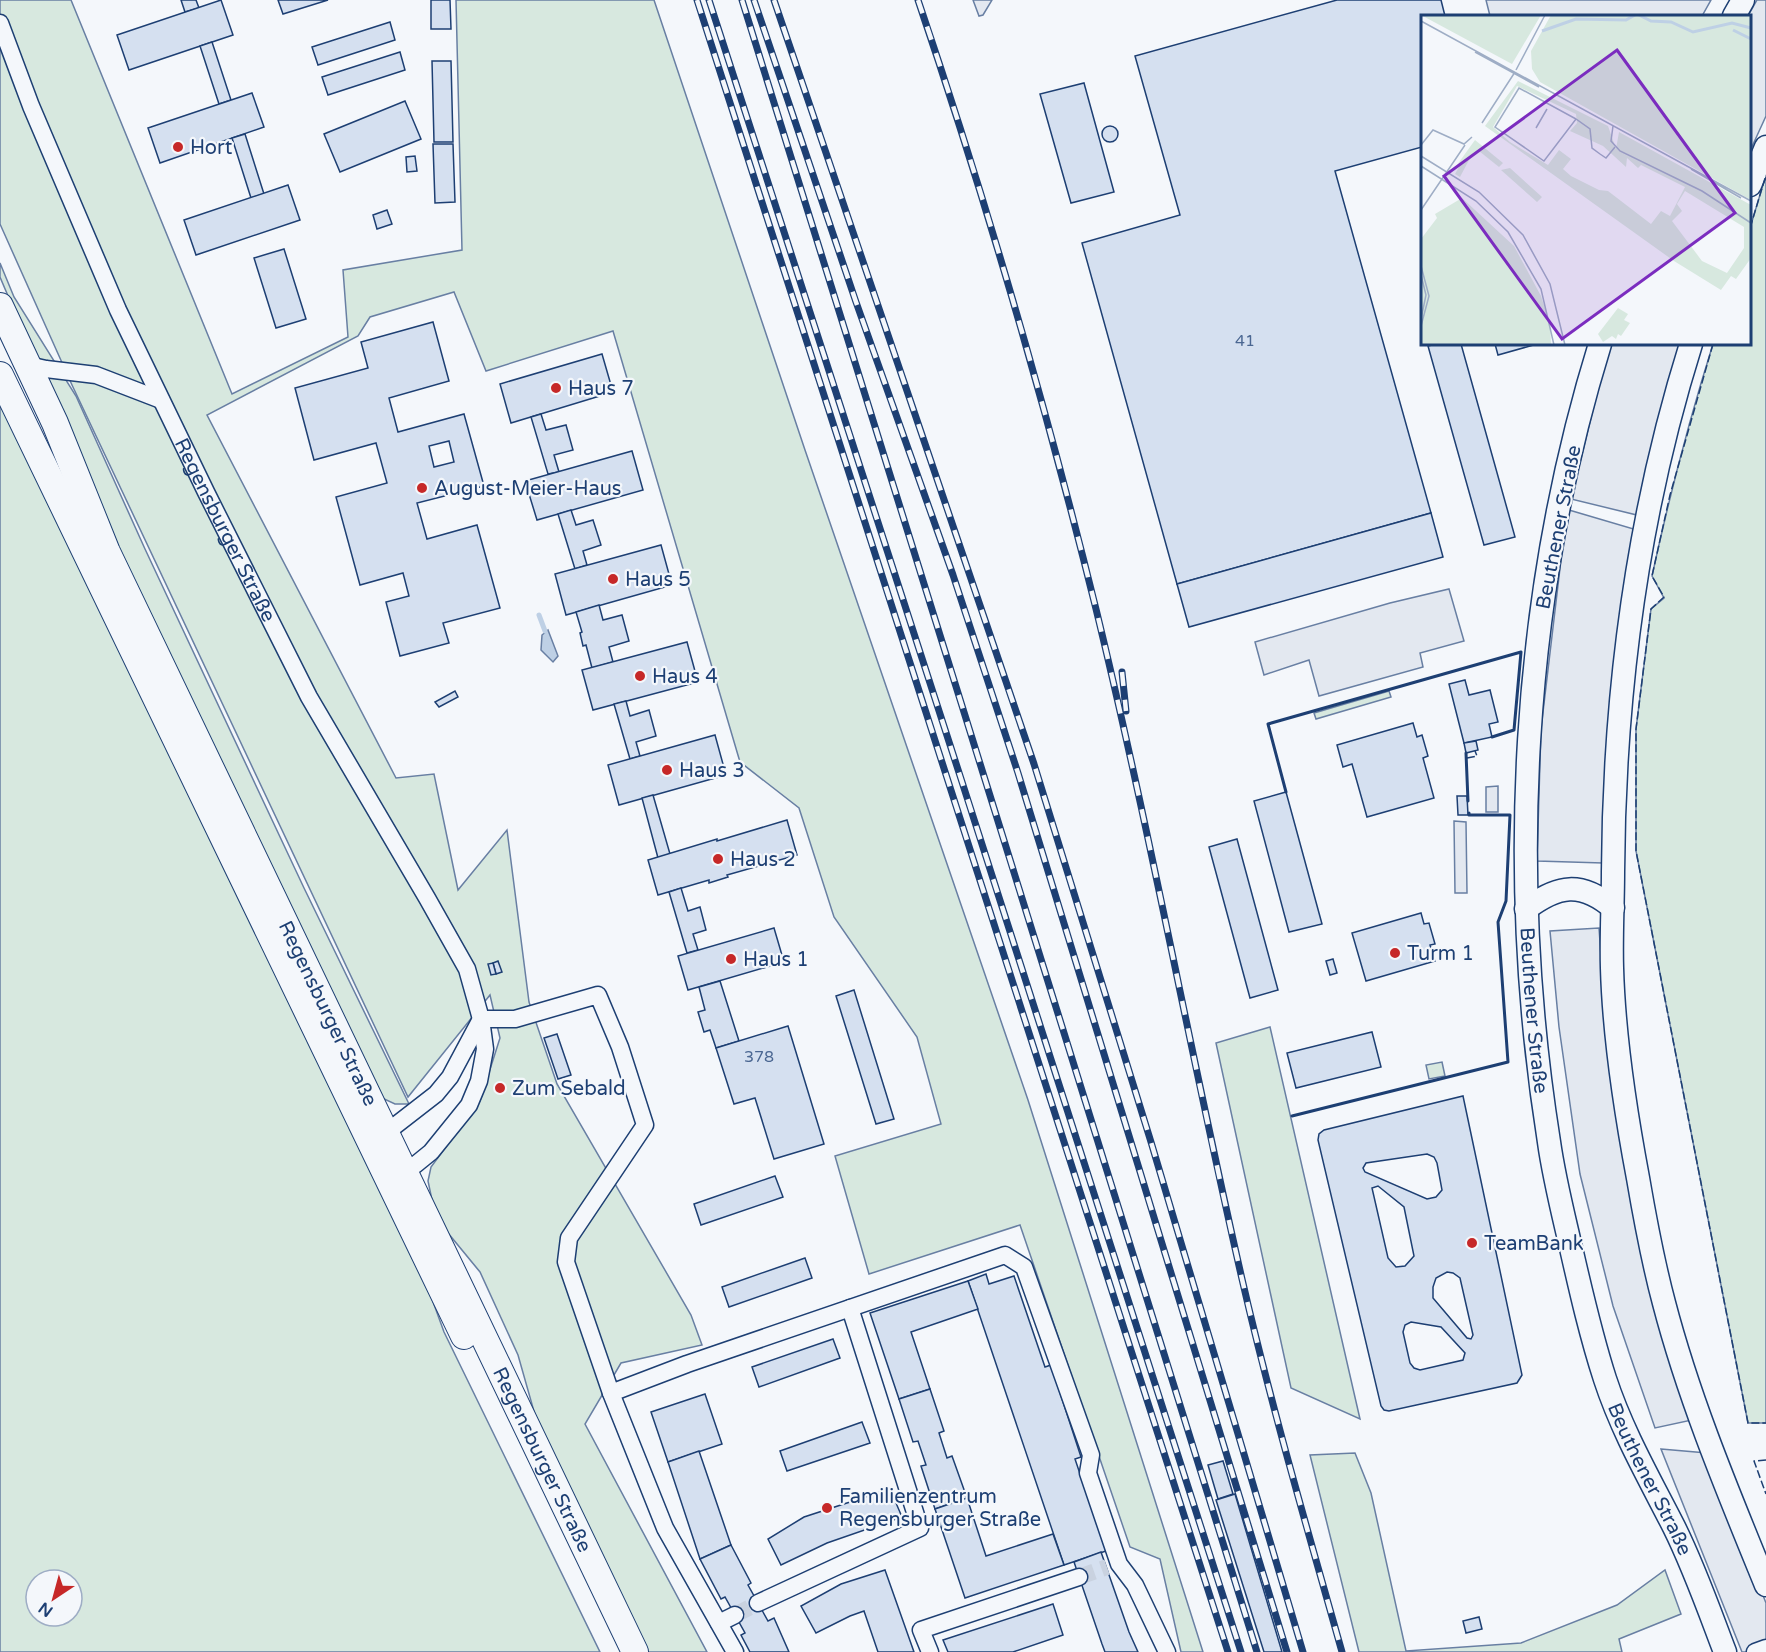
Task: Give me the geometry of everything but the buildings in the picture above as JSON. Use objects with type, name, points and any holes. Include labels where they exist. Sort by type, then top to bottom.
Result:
[{"type":"main road","points":[[1735,15],[1743,0]]},
{"type":"main road","points":[[1751,181],[1766,147]]},
{"type":"main road","name":"Regensburger Straße","points":[[0,306],[55,423],[107,552],[394,1171],[635,1652]]},
{"type":"main road","name":"Beuthener Straße","points":[[1600,345],[1561,500],[1541,622],[1529,753],[1526,909],[1538,1060],[1549,1143],[1582,1298],[1605,1379],[1628,1438],[1675,1528],[1725,1652]]},
{"type":"main road","points":[[1691,345],[1661,454],[1634,585],[1623,671],[1614,806],[1612,969],[1619,1061],[1632,1147],[1656,1270],[1690,1390],[1765,1581]]},
{"type":"main road","points":[[0,357],[28,365]]},
{"type":"main road","points":[[0,375],[379,1139]]},
{"type":"main road","points":[[1526,909],[1556,891],[1574,889],[1581,889],[1600,896],[1613,908]]},
{"type":"main road","points":[[394,1171],[617,1652]]},
{"type":"street","name":"Regensburger Straße","points":[[0,23],[31,106],[118,310],[162,400],[309,697],[467,969],[481,1019],[485,1049],[478,1081],[469,1105],[431,1152],[415,1165],[394,1171]]},
{"type":"street","points":[[28,365],[96,375],[162,400]]},
{"type":"street","points":[[481,1019],[515,1019],[598,994],[620,1047],[645,1125],[569,1238],[566,1262],[611,1393],[665,1528],[735,1652]]},
{"type":"street","name":"Regensburger Straße","points":[[379,1139],[426,1104],[450,1077],[481,1019]]},
{"type":"street","points":[[611,1393],[1005,1255],[1024,1267],[1091,1455],[1088,1473],[1113,1565],[1135,1585],[1167,1652]]},
{"type":"street","points":[[758,1603],[920,1528],[850,1308]]},
{"type":"street","points":[[930,1652],[921,1630],[1079,1577]]},
{"type":"street","points":[[719,1623],[735,1615]]},
{"type":"street","points":[[1755,1652],[1766,1648]]},
{"type":"shaded area","points":[[0,0],[71,0],[232,394],[348,337],[343,270],[462,250],[456,0],[654,0],[805,450],[1028,1100],[1203,1652],[1181,1652],[1160,1559],[1130,1547],[1020,1225],[869,1274],[835,1156],[941,1124],[917,1037],[834,917],[799,808],[740,762],[613,331],[486,371],[454,292],[370,317],[358,336],[207,415],[396,778],[434,774],[458,890],[507,830],[529,1002],[557,1084],[691,1315],[702,1345],[621,1363],[585,1424],[707,1652],[647,1652],[535,1415],[518,1355],[480,1272],[448,1233],[432,1200],[428,1181],[431,1167],[480,1101],[500,1038],[490,995],[408,1097],[72,385],[0,224]]},
{"type":"shaded area","points":[[973,0],[992,0],[983,15],[979,16]]},
{"type":"shaded area","points":[[1486,0],[1711,0],[1703,15],[1490,15]]},
{"type":"shaded area","points":[[1757,0],[1766,0],[1766,116],[1751,149],[1751,15],[1749,15]]},
{"type":"shaded area","points":[[1766,175],[1766,1423],[1748,1423],[1636,851],[1636,729],[1651,609],[1664,598],[1652,576],[1680,459],[1713,345],[1751,345],[1751,225]]},
{"type":"shaded area","points":[[0,263],[14,297],[76,396],[304,888],[409,1104],[395,1104],[382,1098],[96,503],[0,277]]},
{"type":"shaded area","points":[[1609,345],[1684,345],[1641,516],[1571,499]]},
{"type":"shaded area","points":[[0,393],[420,1266],[444,1332],[600,1652],[0,1652]]},
{"type":"shaded area","points":[[1569,510],[1637,530],[1603,863],[1537,861],[1541,729]]},
{"type":"shaded area","points":[[1449,589],[1464,641],[1420,653],[1423,667],[1319,696],[1309,660],[1264,675],[1255,642],[1390,603]]},
{"type":"shaded area","points":[[1389,691],[1391,697],[1316,719],[1314,713]]},
{"type":"shaded area","points":[[1498,786],[1498,812],[1486,812],[1486,787]]},
{"type":"shaded area","points":[[1454,821],[1466,822],[1467,893],[1455,893]]},
{"type":"shaded area","points":[[1599,928],[1608,1055],[1692,1420],[1655,1428],[1613,1306],[1580,1174],[1559,1027],[1550,931]]},
{"type":"shaded area","points":[[1270,1027],[1360,1419],[1291,1388],[1216,1043]]},
{"type":"shaded area","points":[[1442,1062],[1445,1076],[1429,1079],[1426,1065]]},
{"type":"shaded area","points":[[1661,1449],[1707,1453],[1766,1603],[1766,1652],[1742,1652]]},
{"type":"shaded area","points":[[1355,1453],[1371,1493],[1406,1651],[1521,1643],[1617,1605],[1665,1570],[1681,1614],[1619,1639],[1622,1652],[1359,1652],[1310,1455]]},
{"type":"water","points":[[548,630],[558,656],[553,662],[541,650],[542,635]]},
{"type":"waterway","points":[[539,615],[545,631]]},
{"type":"tunnel","points":[[1079,1577],[1107,1567]]},
{"type":"tunnel","points":[[735,1615],[758,1603]]},
{"type":"railway","points":[[697,0],[1228,1652]]},
{"type":"railway","points":[[709,0],[1241,1652]]},
{"type":"railway","points":[[742,0],[1257,1652]]},
{"type":"railway","points":[[754,0],[856,302],[953,575],[1018,773],[1287,1652]]},
{"type":"railway","points":[[774,0],[1034,764],[1151,1142],[1303,1652]]},
{"type":"railway","points":[[918,0],[991,226],[1035,379],[1096,609],[1253,1326],[1342,1652]]},
{"type":"railway","points":[[1122,672],[1126,711]]},
{"type":"fence","points":[[1751,225],[1766,175]]},
{"type":"fence","points":[[1713,345],[1670,495],[1652,576],[1664,597],[1651,609],[1636,729],[1636,851],[1748,1423],[1766,1423]]},
{"type":"fence","points":[[1467,758],[1477,756],[1475,751]]},
{"type":"fence","points":[[1766,1460],[1754,1461],[1766,1494]]},
{"type":"wall","points":[[1286,792],[1268,724],[1521,652],[1514,730],[1492,737]]},
{"type":"wall","points":[[1466,753],[1468,801]]},
{"type":"wall","points":[[1292,1116],[1508,1062],[1498,922],[1506,901],[1510,815],[1469,815],[1469,813]]},
{"type":"place","name":"Hort","points":[[178,147]]},
{"type":"place","name":"Haus 7","points":[[556,388]]},
{"type":"place","name":"August-Meier-Haus","points":[[422,488]]},
{"type":"place","name":"Haus 5","points":[[613,579]]},
{"type":"place","name":"Haus 4","points":[[640,676]]},
{"type":"place","name":"Haus 3","points":[[667,770]]},
{"type":"place","name":"Haus 2","points":[[718,859]]},
{"type":"place","name":"Turm 1","points":[[1395,953]]},
{"type":"place","name":"Haus 1","points":[[731,959]]},
{"type":"place","name":"Zum Sebald","points":[[500,1088]]},
{"type":"place","name":"TeamBank","points":[[1472,1243]]},
{"type":"place","name":"Familienzentrum Regensburger Straße","points":[[827,1508]]}]
